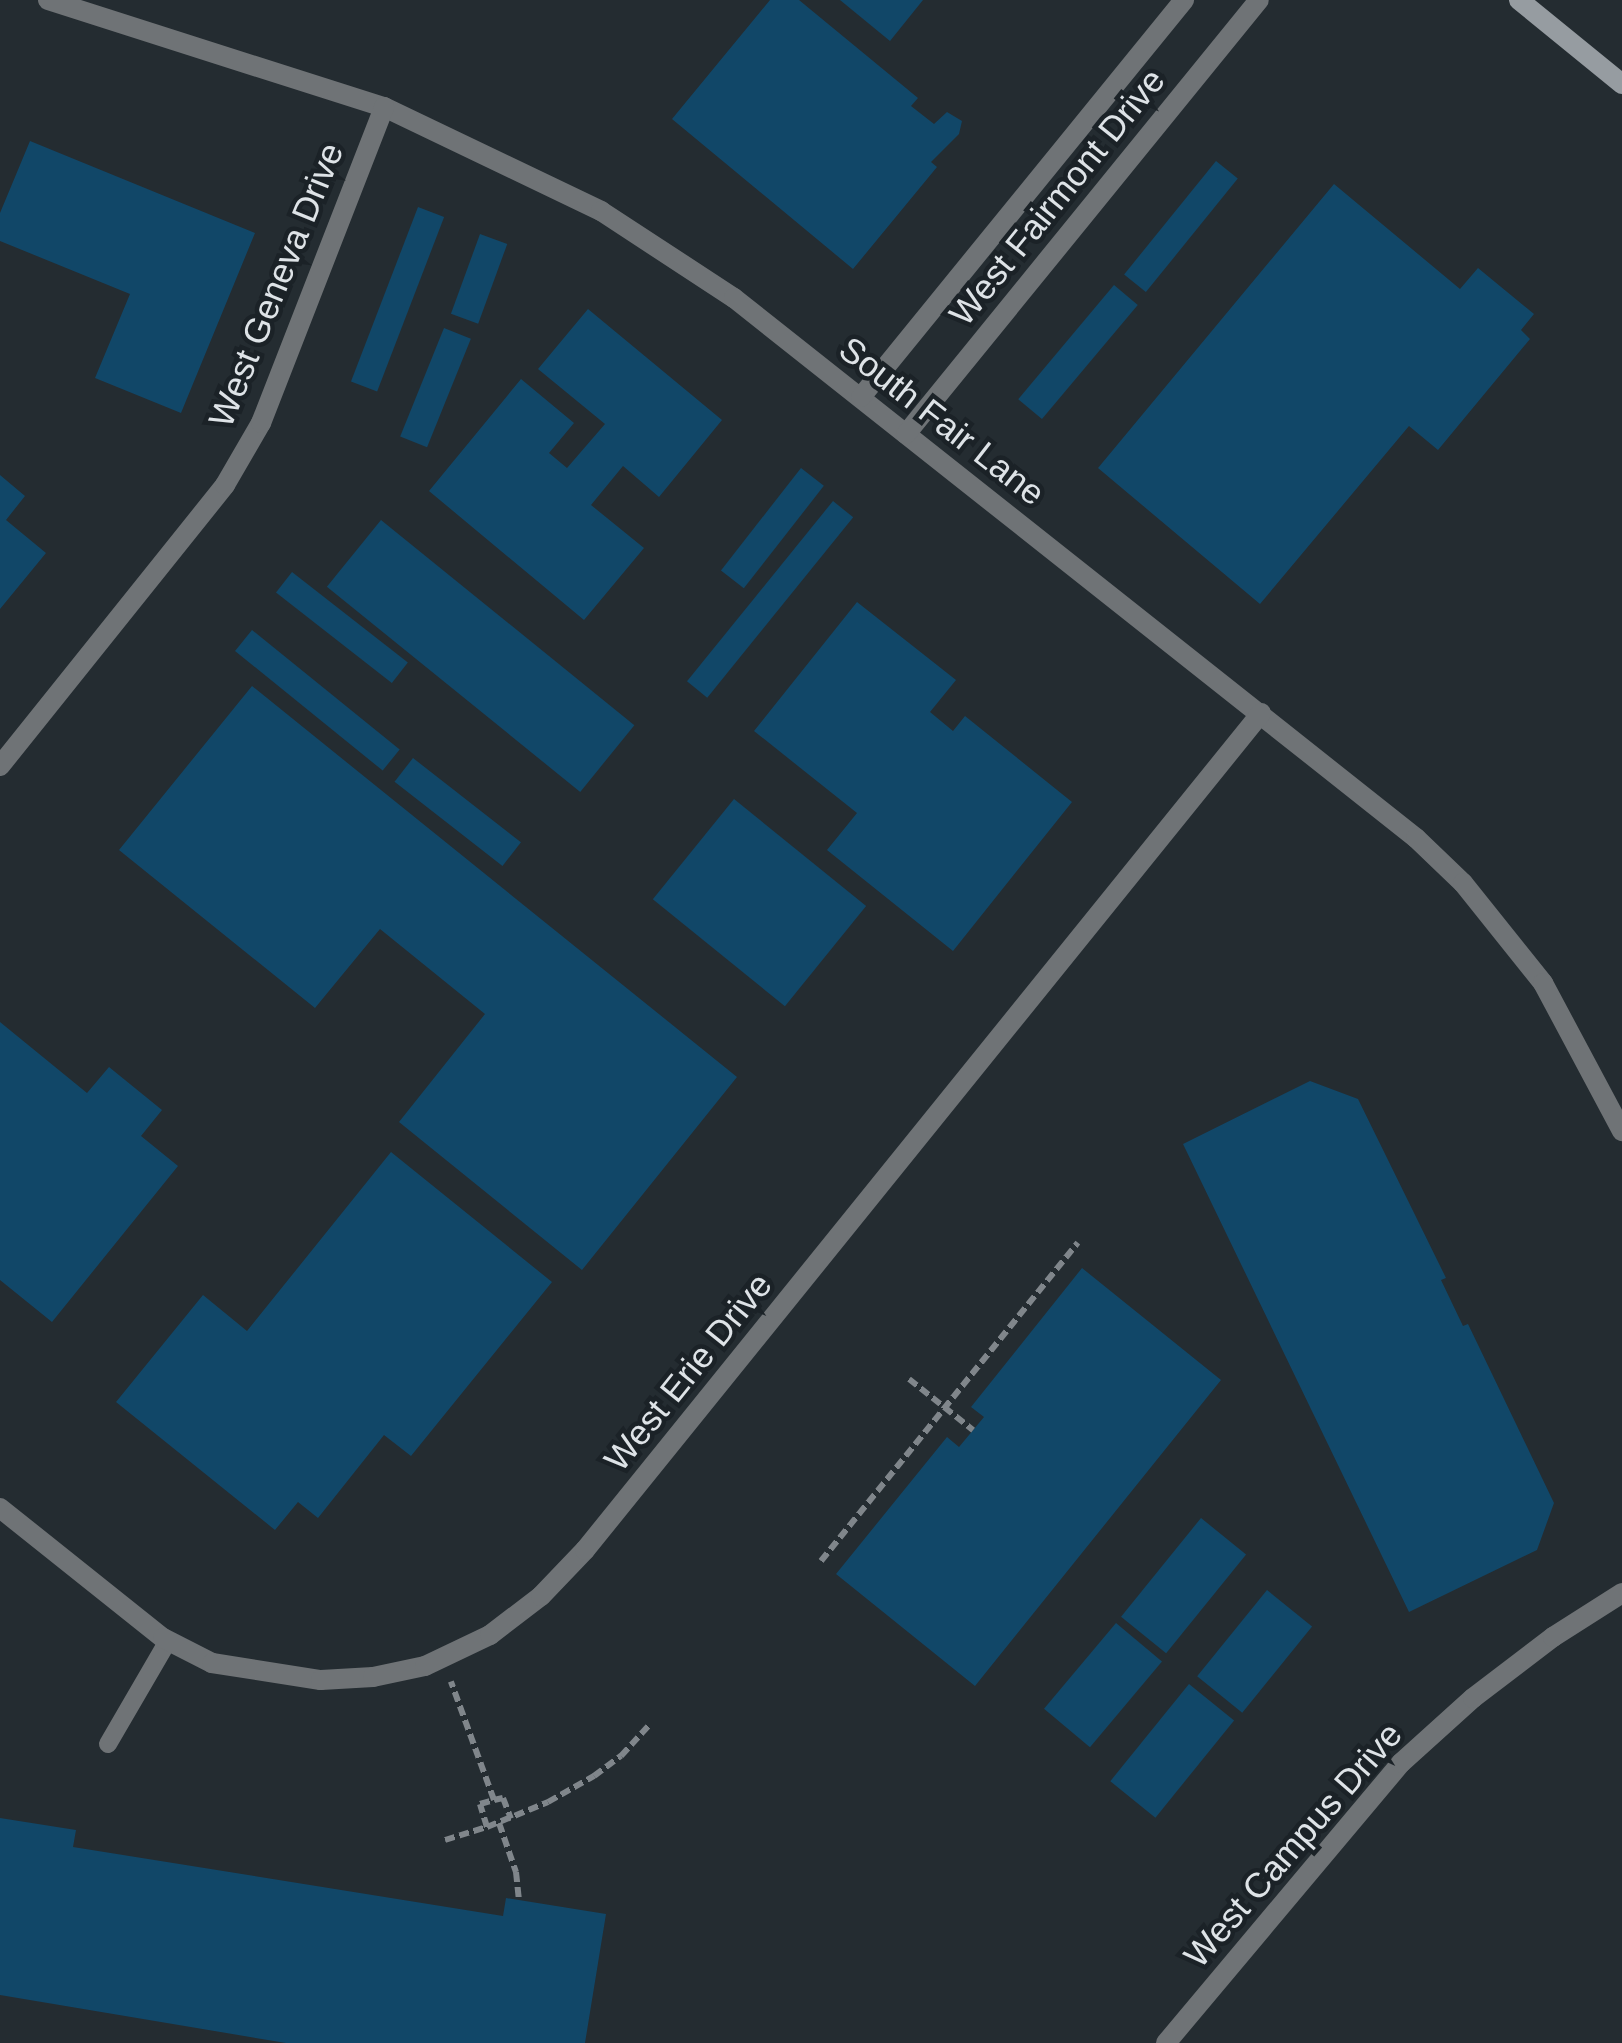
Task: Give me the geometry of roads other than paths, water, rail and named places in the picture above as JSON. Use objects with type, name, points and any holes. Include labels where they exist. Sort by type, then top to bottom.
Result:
[{"type":"main road","points":[[1519,0],[1622,84]]},
{"type":"street","name":"South Fair Lane","points":[[48,0],[384,106],[601,211],[734,298],[1378,804],[1463,884],[1543,982],[1622,1131]]},
{"type":"street","name":"West Fairmont Drive","points":[[861,398],[1184,0]]},
{"type":"street","name":"West Fairmont Drive","points":[[906,434],[1259,0]]},
{"type":"street","name":"West Geneva Drive","points":[[0,766],[161,570],[234,468],[261,422],[384,106]]},
{"type":"street","name":"West Erie Drive","points":[[2,1514],[168,1641],[212,1662],[320,1680],[373,1677],[442,1658],[490,1635],[541,1596],[586,1550],[1261,713]]},
{"type":"street","name":"West Campus Drive","points":[[1166,2043],[1400,1763],[1489,1686],[1622,1593]]},
{"type":"lane","points":[[108,1744],[168,1641]]}]
